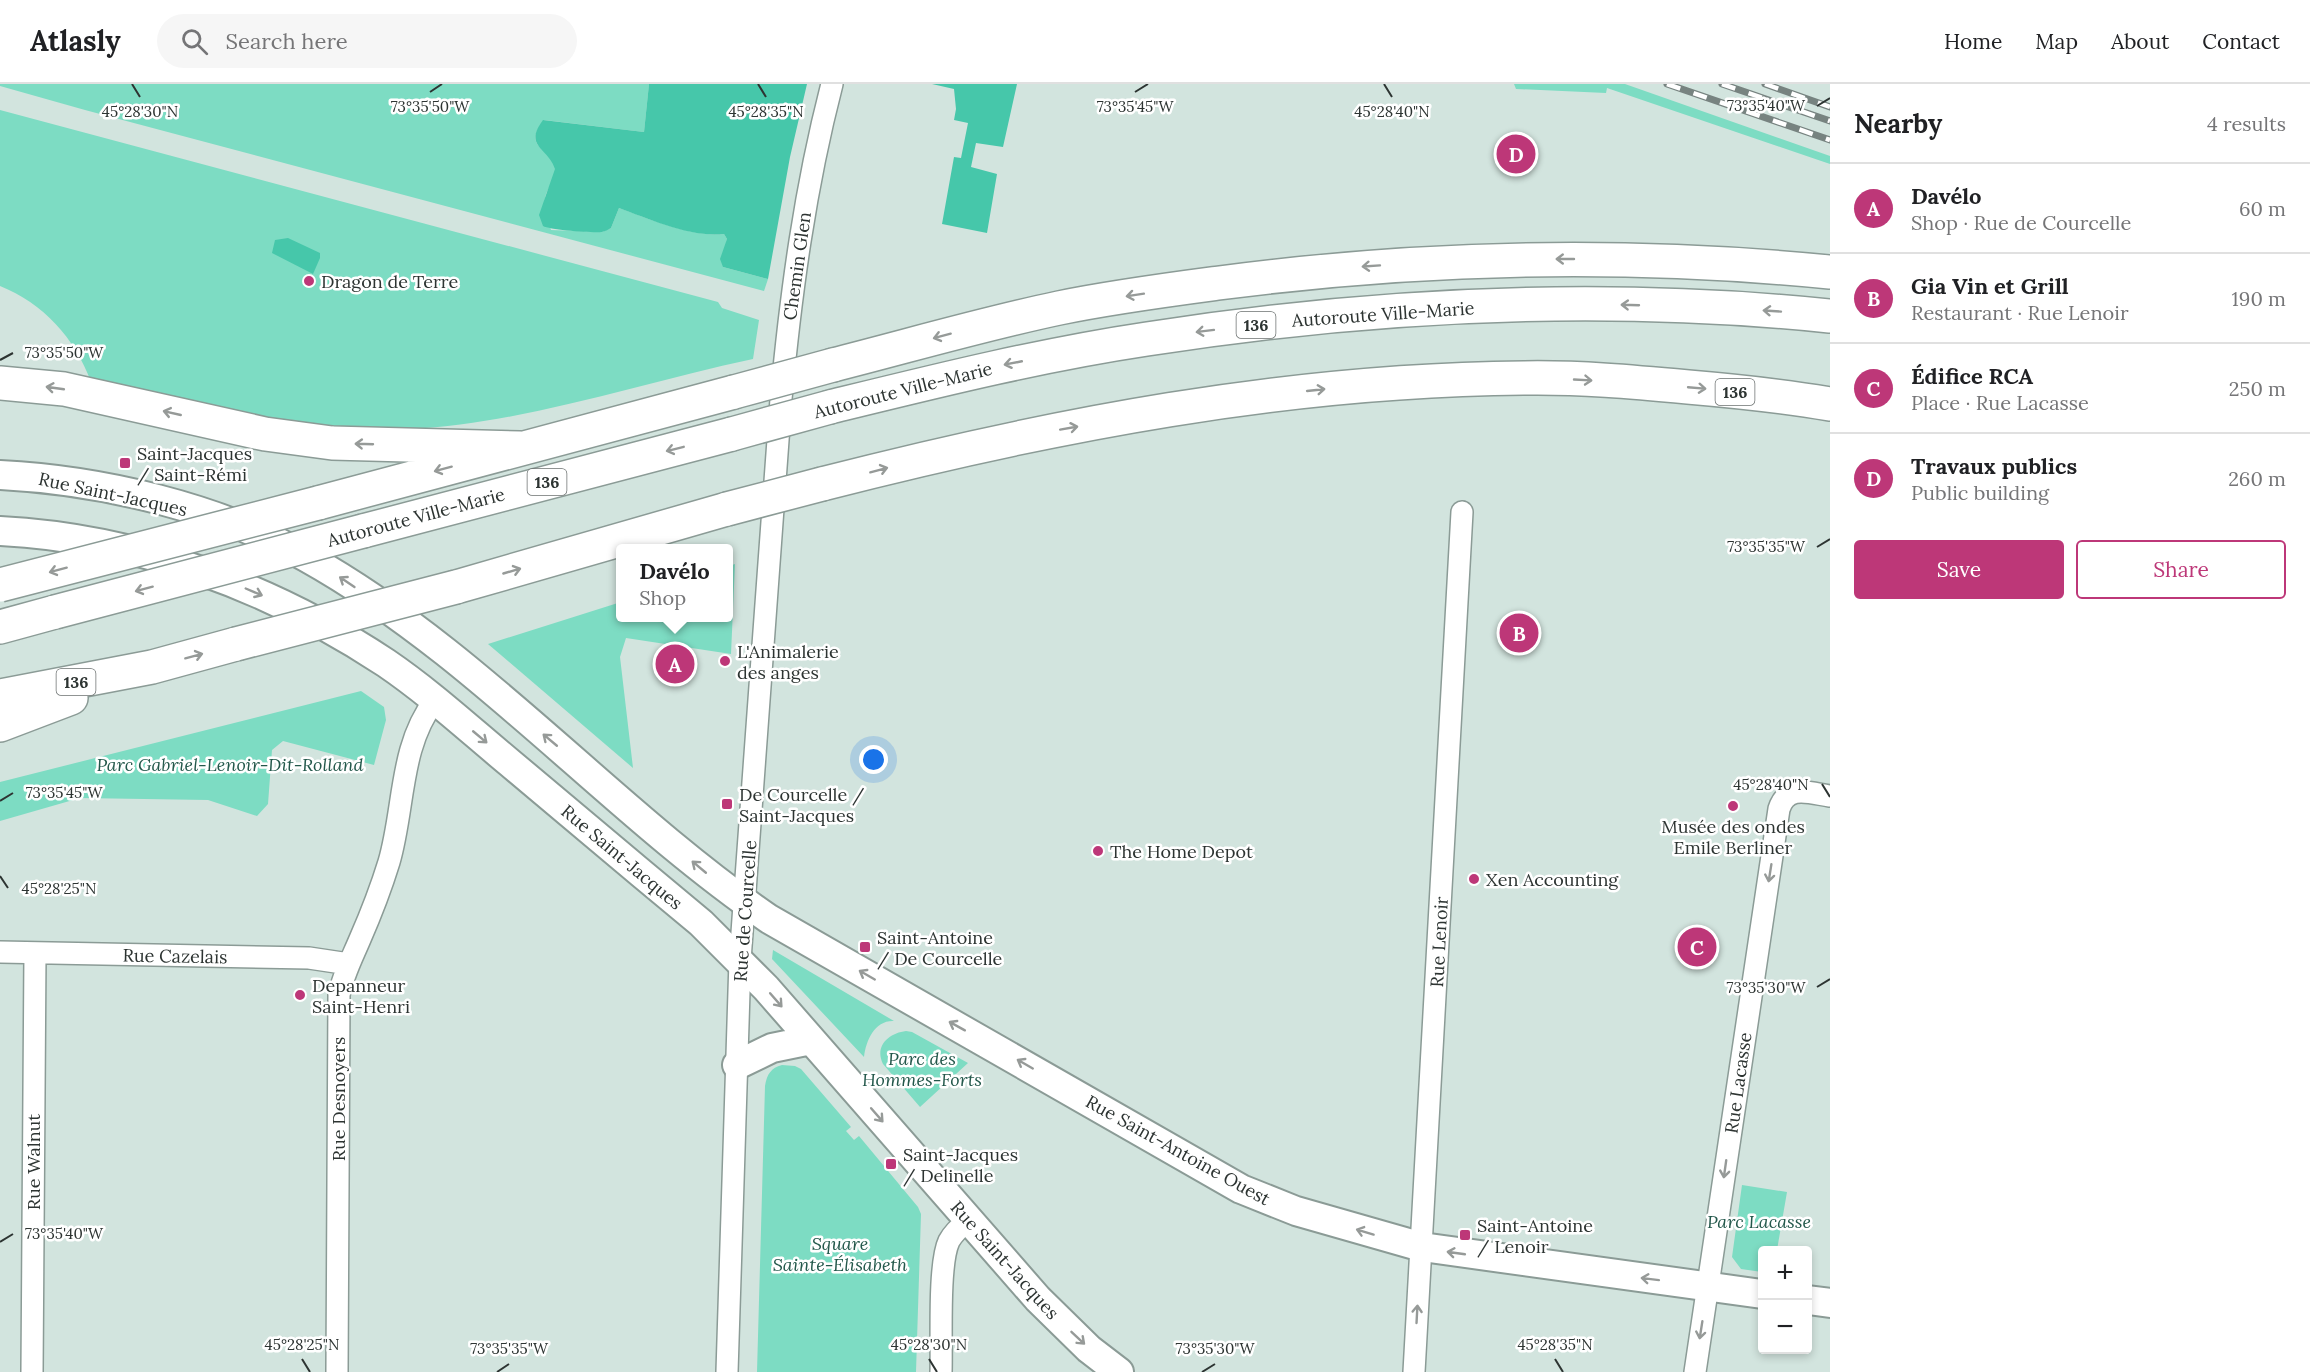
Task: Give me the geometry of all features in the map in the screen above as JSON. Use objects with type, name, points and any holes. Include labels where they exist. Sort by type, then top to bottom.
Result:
[{"type":"highway","points":[[0,585],[1060,307],[1296,272],[1450,261],[1666,260],[1830,272]]},
{"type":"highway","name":"Autoroute Ville-Marie","points":[[0,627],[830,407],[995,367],[1062,354],[1168,336],[1338,316],[1458,308],[1612,305],[1770,311],[1830,316]]},
{"type":"highway","name":"136","points":[[0,696],[152,667],[456,587],[727,509],[906,463],[1090,424],[1207,404],[1353,387],[1526,378],[1707,389],[1830,404]]},
{"type":"highway","points":[[0,383],[47,387],[109,398],[237,429],[297,439],[343,443],[520,448]]},
{"type":"highway","points":[[0,725],[152,667]]},
{"type":"main road","name":"Rue Saint-Jacques","points":[[0,475],[76,484],[164,502],[235,524],[305,556],[378,603],[454,659],[745,903]]},
{"type":"main road","name":"Rue Saint-Jacques","points":[[0,531],[103,544],[175,562],[220,577],[264,596],[347,639],[388,665],[435,700],[701,923],[740,960],[1038,1299],[1089,1349],[1119,1372]]},
{"type":"main road","name":"Rue Saint-Antoine Ouest","points":[[745,903],[769,920],[1241,1189],[1296,1211],[1422,1247],[1758,1293]]},
{"type":"main road","points":[[737,1065],[777,1046],[811,1040]]},
{"type":"main road","points":[[1812,1301],[1830,1303]]},
{"type":"street","name":"Chemin Glen","points":[[777,450],[798,250],[816,148],[832,84]]},
{"type":"street","name":"Rue de Courcelle","points":[[727,1372],[740,960],[777,450]]},
{"type":"street","name":"Rue Lenoir","points":[[1414,1372],[1462,512]]},
{"type":"street","name":"Rue Desnoyers","points":[[337,1372],[339,1003],[342,981],[361,939],[389,861],[412,744],[422,717],[435,700]]},
{"type":"street","name":"Rue Lacasse","points":[[1695,1372],[1779,809],[1786,796],[1793,793],[1803,792],[1830,796]]},
{"type":"street","name":"Rue Cazelais","points":[[0,952],[309,958],[349,964]]},
{"type":"street","name":"Rue Walnut","points":[[32,1372],[35,953]]},
{"type":"street","points":[[941,1372],[946,1251],[950,1239],[969,1220]]},
{"type":"green space","points":[[0,84],[649,84],[644,132],[544,120],[535,137],[539,147],[552,160],[555,167],[555,175],[545,201],[551,230],[602,232],[611,228],[619,208],[685,230],[724,234],[727,239],[723,267],[768,279],[764,291],[85,110],[0,86]]},
{"type":"green space","points":[[649,84],[807,84],[790,157],[768,279],[723,267],[720,259],[727,239],[724,234],[685,230],[619,208],[611,228],[602,232],[572,231],[543,226],[539,215],[555,169],[536,142],[537,129],[543,120],[644,132]]},
{"type":"green space","points":[[932,84],[1017,84],[1003,147],[976,143],[971,167],[997,174],[987,233],[942,224],[954,157],[961,158],[968,123],[954,120],[956,109],[954,89]]},
{"type":"green space","points":[[1514,84],[1625,84],[1830,156],[1830,164],[1607,88],[1606,93],[1516,89]]},
{"type":"green space","points":[[0,110],[718,302],[722,308],[759,320],[753,359],[540,411],[454,425],[410,429],[369,430],[289,423],[209,409],[91,382],[76,351],[56,324],[30,302],[0,286]]},
{"type":"green space","points":[[288,238],[320,253],[313,274],[272,253],[275,240]]},
{"type":"green space","points":[[735,564],[733,609],[733,565]]},
{"type":"green space","points":[[616,604],[616,622],[732,622],[731,654],[626,638],[620,657],[633,768],[488,644]]},
{"type":"green space","name":"Parc Gabriel-Lenoir-Dit-Rolland","points":[[361,691],[384,707],[386,720],[374,765],[283,741],[272,750],[268,804],[257,816],[208,800],[80,798],[0,821],[0,782]]},
{"type":"green space","name":"Parc des Hommes-Forts","points":[[773,950],[894,1021],[877,1027],[869,1038],[864,1057],[772,959]]},
{"type":"green space","name":"Parc des Hommes-Forts","points":[[906,1031],[912,1032],[968,1063],[920,1107],[883,1064],[880,1052],[889,1038]]},
{"type":"green space","name":"Square Sainte-Élisabeth","points":[[782,1065],[801,1069],[851,1127],[846,1131],[854,1140],[859,1136],[918,1207],[921,1214],[916,1372],[757,1372],[765,1086],[770,1072]]},
{"type":"green space","name":"Parc Lacasse","points":[[1742,1185],[1787,1192],[1778,1246],[1758,1246],[1758,1271],[1741,1269],[1732,1257]]},
{"type":"railway","points":[[1667,84],[1830,140]]},
{"type":"railway","points":[[1722,84],[1830,121]]},
{"type":"railway","points":[[1765,84],[1830,107]]},
{"type":"place","name":"Travaux publics","points":[[1516,154]]},
{"type":"place","name":"Dragon de Terre","points":[[309,281]]},
{"type":"place","name":"Saint-Jacques / Saint-Rémi","points":[[125,463]]},
{"type":"place","name":"Gia Vin et Grill","points":[[1519,633]]},
{"type":"place","name":"L'Animalerie des anges","points":[[725,661]]},
{"type":"place","name":"Davélo","points":[[675,664]]},
{"type":"place","name":"De Courcelle / Saint-Jacques","points":[[727,804]]},
{"type":"place","name":"Musée des ondes Emile Berliner","points":[[1733,806]]},
{"type":"place","name":"The Home Depot","points":[[1098,851]]},
{"type":"place","name":"Xen Accounting","points":[[1474,879]]},
{"type":"place","name":"Saint-Antoine / De Courcelle","points":[[865,947]]},
{"type":"place","name":"Édifice RCA","points":[[1697,947]]},
{"type":"place","name":"Depanneur Saint-Henri","points":[[300,995]]},
{"type":"place","name":"Saint-Jacques / Delinelle","points":[[891,1164]]},
{"type":"place","name":"Saint-Antoine / Lenoir","points":[[1465,1235]]}]
